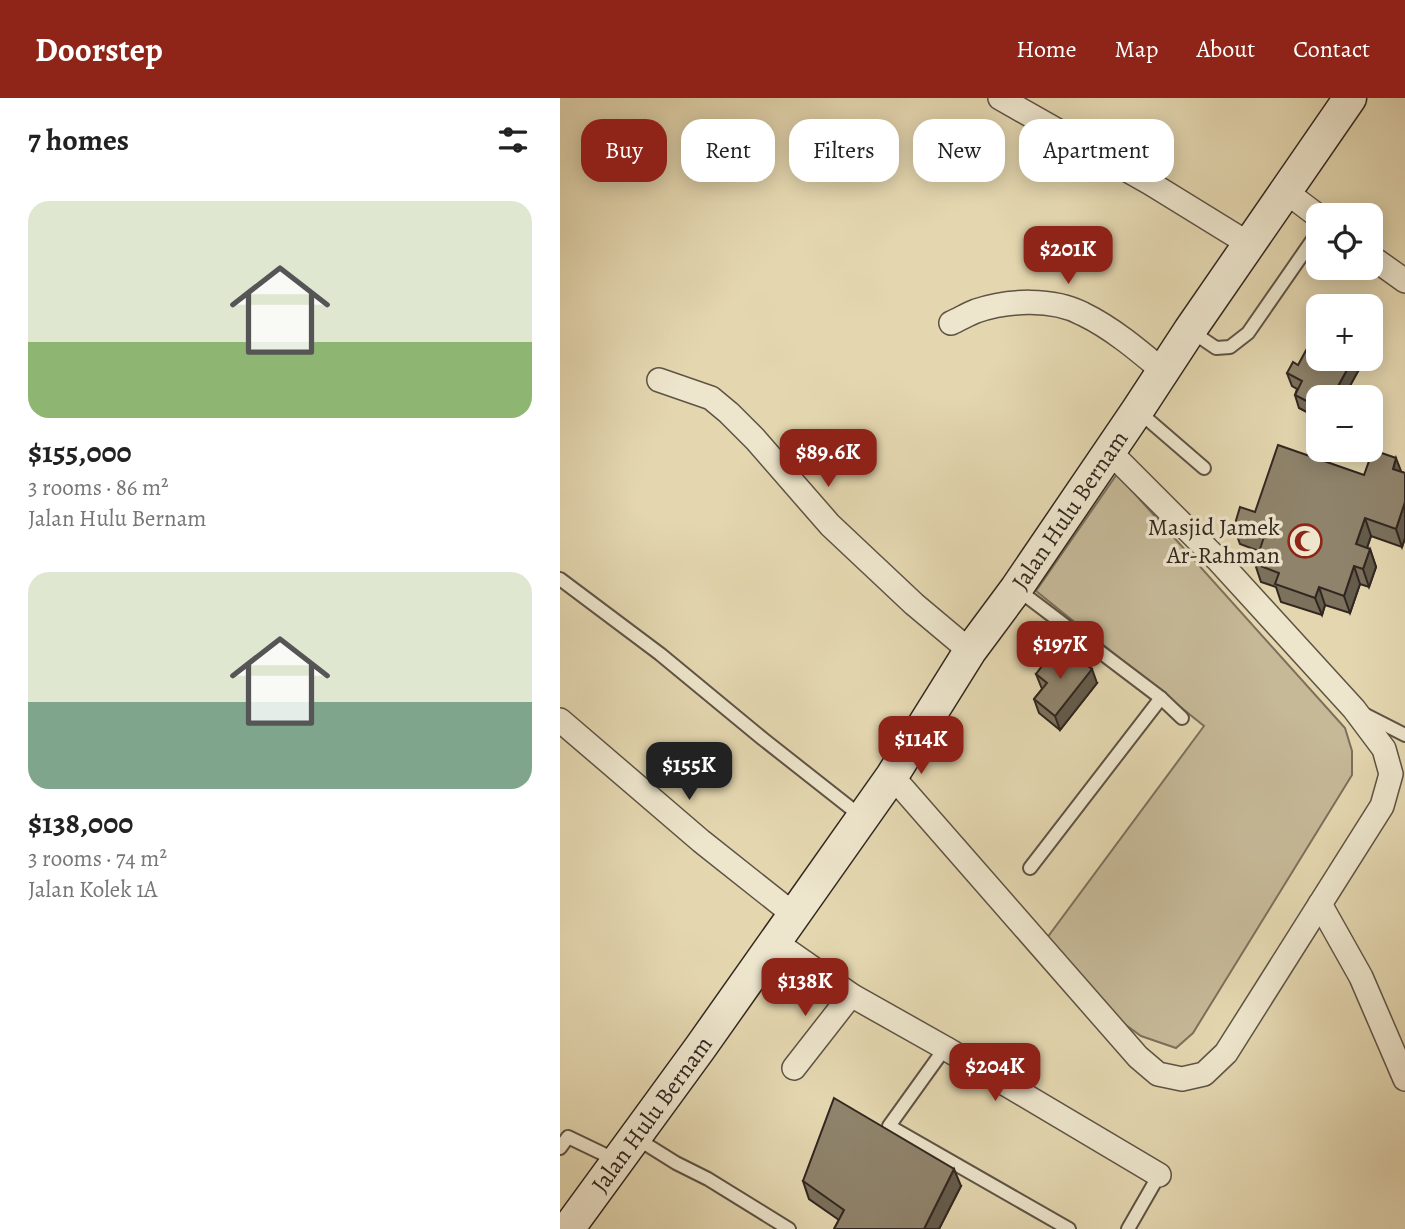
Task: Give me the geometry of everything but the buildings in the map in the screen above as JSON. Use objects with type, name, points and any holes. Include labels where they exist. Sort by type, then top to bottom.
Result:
[{"type":"main road","name":"Jalan Hulu Bernam","points":[[568,1229],[892,776],[970,651],[1016,589],[1350,98]]},
{"type":"street","points":[[1000,98],[1150,183],[1249,244]]},
{"type":"street","points":[[1285,191],[1306,207]]},
{"type":"street","points":[[1383,265],[1405,281]]},
{"type":"street","points":[[951,323],[977,311],[1013,303],[1043,302],[1081,312],[1121,337],[1163,371]]},
{"type":"street","points":[[659,380],[711,398],[729,413],[855,550],[970,651]]},
{"type":"street","points":[[892,776],[1138,1057],[1158,1074],[1182,1079],[1204,1074],[1226,1054],[1382,806],[1391,774],[1384,749],[1354,709],[1217,559],[1109,451]]},
{"type":"street","points":[[560,720],[701,841],[793,914]]},
{"type":"street","points":[[1320,904],[1361,978],[1405,1079]]},
{"type":"street","points":[[775,942],[850,995],[1159,1175]]},
{"type":"street","points":[[794,1068],[850,995]]},
{"type":"lane","points":[[1190,330],[1216,348],[1230,347],[1248,333],[1306,249]]},
{"type":"lane","points":[[1137,411],[1204,468]]},
{"type":"lane","points":[[560,579],[660,654],[762,739],[863,817]]},
{"type":"lane","points":[[1016,589],[1161,698],[1182,718]]},
{"type":"lane","points":[[1030,868],[1161,698]]},
{"type":"lane","points":[[1354,709],[1405,735]]},
{"type":"lane","points":[[945,1048],[889,1126],[1069,1229]]},
{"type":"lane","points":[[560,1148],[568,1136],[676,1163],[708,1179],[789,1229]]},
{"type":"lane","points":[[1128,1229],[1159,1175]]},
{"type":"shaded area","points":[[1117,474],[1345,728],[1352,751],[1352,775],[1193,1033],[1176,1048],[1141,1036],[1108,1012],[1047,938],[1204,726],[1036,591]]},
{"type":"place","name":"Masjid Jamek Ar-Rahman","points":[[1305,541]]}]
